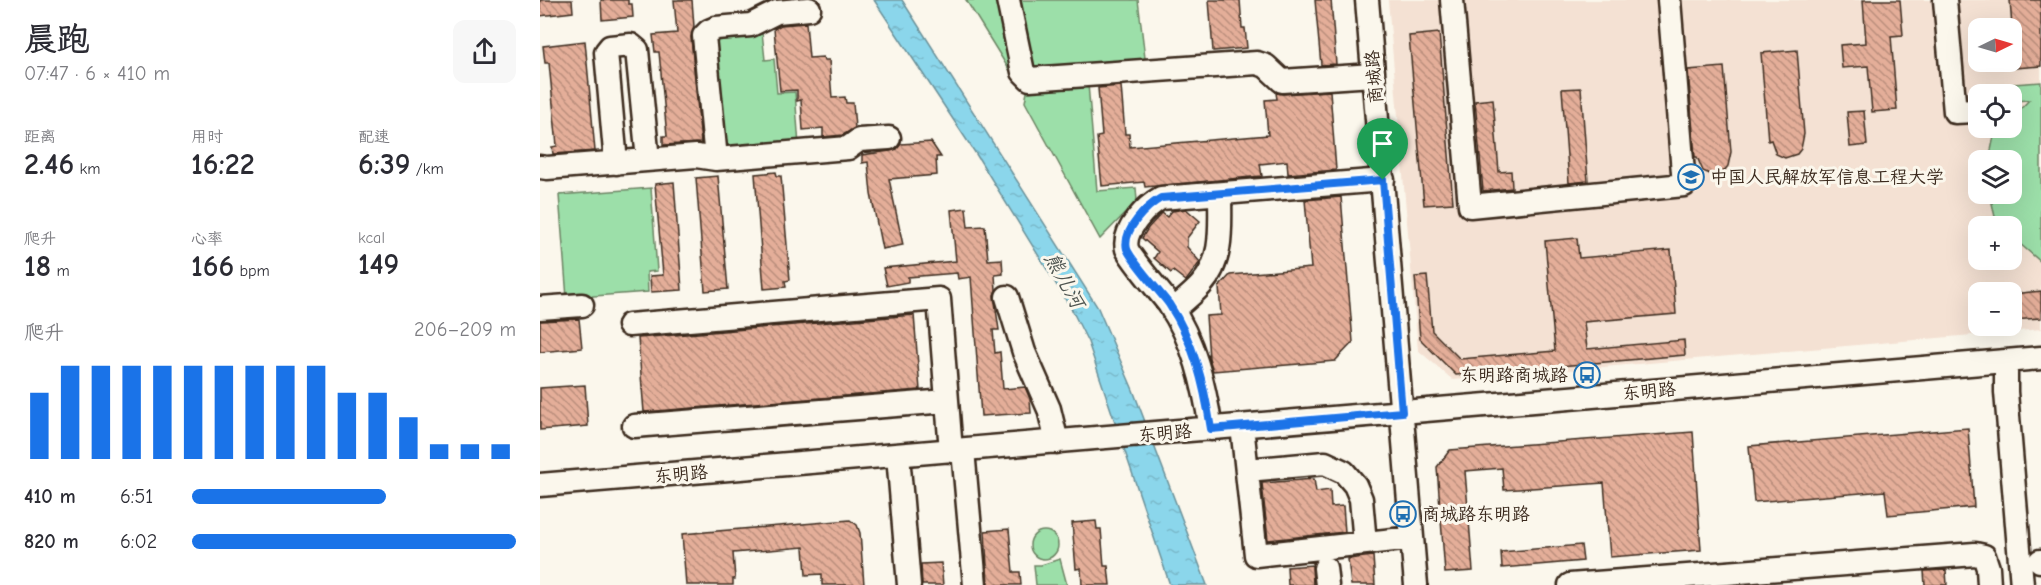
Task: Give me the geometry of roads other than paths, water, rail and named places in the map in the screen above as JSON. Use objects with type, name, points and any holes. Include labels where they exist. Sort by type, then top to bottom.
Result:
[{"type":"street","points":[[1008,0],[1023,72],[1030,79],[1257,63],[1266,66],[1282,81],[1373,75]]},
{"type":"street","points":[[1367,0],[1374,0]]},
{"type":"street","name":"商城路","points":[[1367,0],[1416,585]]},
{"type":"street","points":[[1452,0],[1470,206],[1684,184],[1669,0]]},
{"type":"street","points":[[1946,0],[1955,112],[1968,111]]},
{"type":"street","points":[[716,159],[704,36],[716,28],[751,25],[777,12],[809,9]]},
{"type":"street","points":[[616,163],[606,52],[610,47],[631,45],[637,50],[648,160]]},
{"type":"street","points":[[540,167],[696,156],[716,159],[848,148],[859,140],[889,138]]},
{"type":"street","points":[[1211,429],[1204,384],[1186,331],[1128,250],[1127,238],[1130,231],[1151,204],[1161,198],[1383,180]]},
{"type":"street","points":[[1173,311],[1202,284],[1215,264],[1221,240],[1220,194]]},
{"type":"street","points":[[1007,297],[1024,352],[1050,409],[1057,442]]},
{"type":"street","points":[[629,325],[939,300],[947,401],[957,450],[975,585]]},
{"type":"street","points":[[540,308],[582,305]]},
{"type":"street","name":"东明路","points":[[540,486],[2041,357]]},
{"type":"street","points":[[2006,361],[2006,392],[2022,585]]},
{"type":"street","points":[[634,426],[947,401]]},
{"type":"street","points":[[1242,426],[1256,555],[1412,538]]},
{"type":"street","points":[[898,455],[909,585]]},
{"type":"street","points":[[1246,470],[1325,463],[1344,472],[1355,485],[1361,499],[1365,543]]},
{"type":"street","points":[[1570,585],[1975,554],[1984,556],[1988,568],[1989,585]]},
{"type":"water","name":"熊儿河","points":[[874,0],[902,0],[1098,308],[1133,390],[1207,585],[1170,585],[1088,342],[1072,310],[976,154]]},
{"type":"place","name":"中国人民解放军信息工程大学","points":[[1691,177]]},
{"type":"place","name":"东明路商城路","points":[[1587,375]]},
{"type":"place","name":"商城路东明路","points":[[1403,514]]}]
